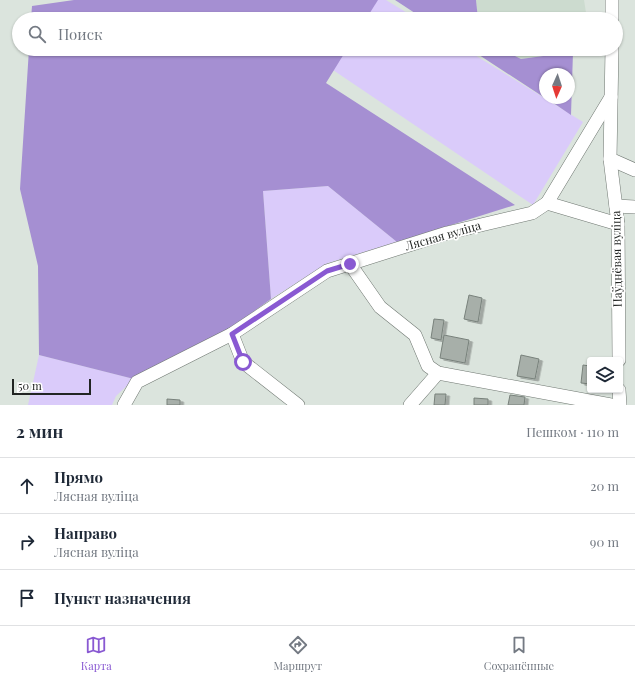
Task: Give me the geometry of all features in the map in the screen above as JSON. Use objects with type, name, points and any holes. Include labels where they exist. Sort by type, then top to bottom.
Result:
[{"type":"street","points":[[612,0],[612,12]]},
{"type":"street","points":[[612,56],[610,159],[635,170]]},
{"type":"street","points":[[611,97],[547,203],[618,224]]},
{"type":"street","name":"Паўднёвая вуліца","points":[[610,159],[618,224],[619,357]]},
{"type":"street","name":"Лясная вуліца","points":[[124,405],[137,382],[232,334],[327,271],[447,233],[532,212],[547,203]]},
{"type":"street","points":[[616,206],[635,207]]},
{"type":"street","points":[[350,264],[380,307],[415,335],[428,366],[438,373],[611,405]]},
{"type":"street","points":[[232,334],[243,362],[298,405]]},
{"type":"street","points":[[410,405],[438,373]]},
{"type":"street","points":[[619,393],[620,405]]},
{"type":"shaded area","points":[[74,0],[378,0],[370,12],[32,12],[32,6]]},
{"type":"shaded area","points":[[377,0],[386,0],[406,12],[369,12]]},
{"type":"shaded area","points":[[395,0],[476,0],[477,12],[413,12]]},
{"type":"shaded area","points":[[476,0],[584,0],[586,12],[477,12]]},
{"type":"shaded area","points":[[29,56],[343,56],[326,83],[515,205],[397,242],[328,186],[263,191],[271,299],[231,328],[134,379],[39,355],[38,266],[20,189]]},
{"type":"shaded area","points":[[342,56],[476,56],[539,95],[539,104],[554,104],[583,122],[533,205],[333,70]]},
{"type":"shaded area","points":[[481,56],[515,56],[521,59],[543,56],[573,56],[572,68],[539,68],[539,94]]},
{"type":"shaded area","points":[[515,56],[542,56],[521,59]]},
{"type":"shaded area","points":[[555,104],[571,104],[571,115]]},
{"type":"shaded area","points":[[328,186],[397,242],[328,263],[271,299],[263,191]]},
{"type":"shaded area","points":[[39,355],[134,379],[116,396],[112,405],[28,405]]},
{"type":"building","points":[[469,295],[482,298],[478,322],[464,319]]},
{"type":"building","points":[[434,319],[444,320],[441,340],[431,338]]},
{"type":"building","points":[[444,335],[469,340],[465,363],[440,358]]},
{"type":"building","points":[[521,355],[539,359],[535,379],[517,376]]},
{"type":"building","points":[[583,365],[587,366],[587,384],[581,383]]},
{"type":"building","points":[[435,394],[446,394],[445,405],[434,405]]},
{"type":"building","points":[[510,395],[525,397],[524,405],[508,405]]},
{"type":"building","points":[[474,398],[488,399],[488,405],[474,405]]},
{"type":"building","points":[[167,399],[180,400],[180,405],[167,405]]},
{"type":"route","points":[[243,362],[232,334],[327,271],[350,264]]}]
